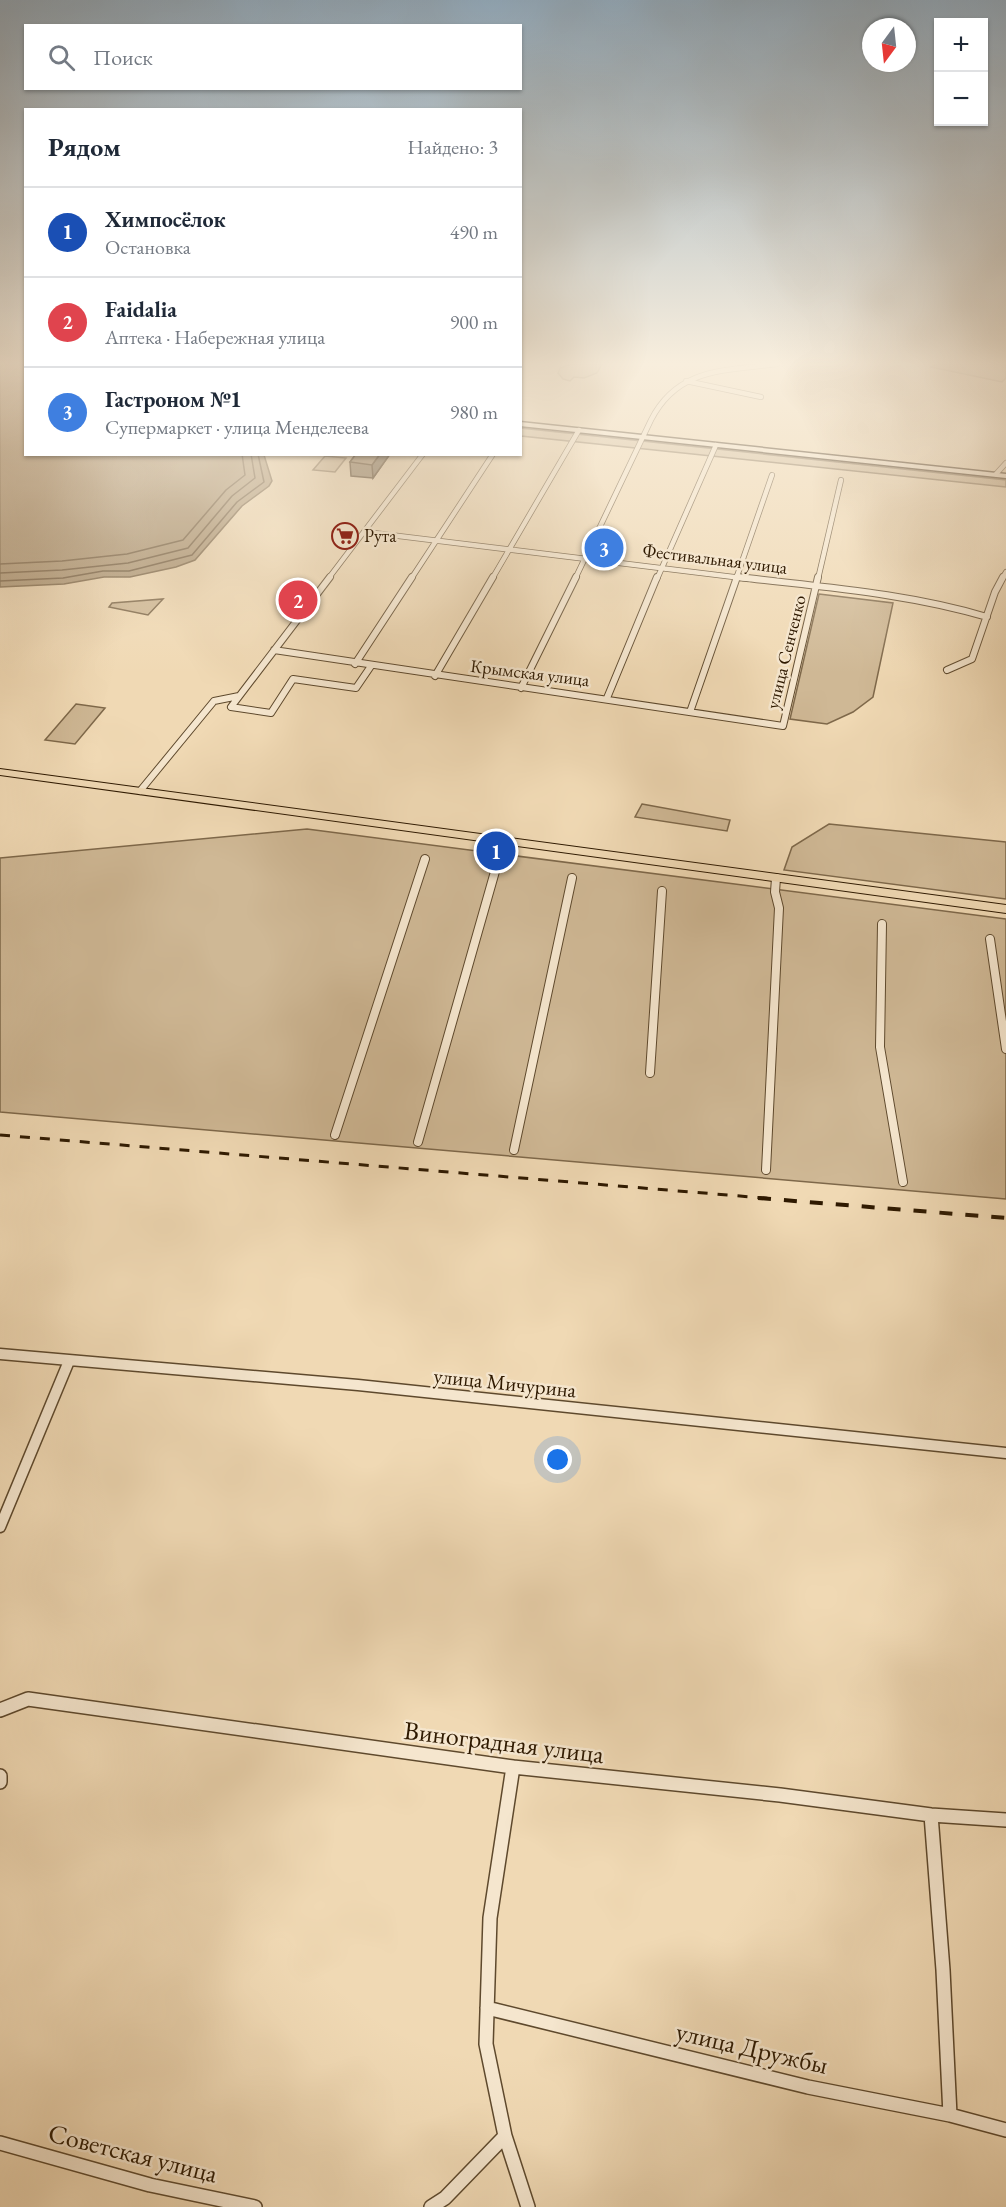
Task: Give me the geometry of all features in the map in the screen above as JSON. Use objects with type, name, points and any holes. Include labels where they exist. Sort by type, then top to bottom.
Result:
[{"type":"main road","points":[[0,771],[1006,909]]},
{"type":"street","points":[[371,666],[356,688],[293,680],[271,713],[231,707],[414,467]]},
{"type":"street","points":[[355,664],[484,467]]},
{"type":"street","points":[[435,676],[558,467]]},
{"type":"street","points":[[521,688],[630,467]]},
{"type":"street","points":[[607,698],[706,467]]},
{"type":"street","points":[[928,467],[1006,476]]},
{"type":"street","points":[[996,474],[1002,467]]},
{"type":"street","points":[[690,712],[772,475]]},
{"type":"street","name":"улица Сенченко","points":[[783,726],[841,480]]},
{"type":"street","name":"Фестивальная улица","points":[[366,532],[892,596],[957,608],[987,617]]},
{"type":"street","points":[[947,670],[972,659],[997,590],[1006,573]]},
{"type":"street","name":"Крымская улица","points":[[274,650],[435,676],[607,698],[783,726]]},
{"type":"street","points":[[140,791],[214,701],[239,696]]},
{"type":"street","points":[[334,1135],[425,860]]},
{"type":"street","points":[[418,1142],[496,868]]},
{"type":"street","points":[[514,1150],[572,878]]},
{"type":"street","points":[[766,1170],[778,908],[774,892],[776,878]]},
{"type":"street","points":[[650,1073],[662,891]]},
{"type":"street","points":[[882,924],[880,1047],[903,1182]]},
{"type":"street","points":[[990,939],[1006,1049]]},
{"type":"street","name":"улица Мичурина","points":[[0,1354],[358,1385],[1006,1453]]},
{"type":"street","points":[[0,1527],[69,1361]]},
{"type":"street","name":"Виноградная улица","points":[[0,1710],[28,1700],[513,1767],[780,1795],[931,1815],[1006,1820]]},
{"type":"street","points":[[513,1767],[490,1918],[486,2044],[505,2136],[528,2207]]},
{"type":"street","points":[[0,1776],[0,1782]]},
{"type":"street","points":[[931,1815],[944,1970],[950,2115]]},
{"type":"street","name":"улица Дружбы","points":[[487,2008],[808,2087],[950,2115],[1006,2130]]},
{"type":"street","points":[[431,2207],[445,2198],[505,2136]]},
{"type":"street","name":"Советская улица","points":[[0,2142],[150,2185],[255,2207]]},
{"type":"shaded area","points":[[316,467],[339,467],[335,472],[313,470]]},
{"type":"shaded area","points":[[816,467],[884,467],[1006,480],[1006,487]]},
{"type":"shaded area","points":[[819,594],[893,603],[873,697],[853,712],[827,724],[790,719]]},
{"type":"shaded area","points":[[163,599],[148,615],[109,607],[112,603]]},
{"type":"shaded area","points":[[76,704],[105,708],[75,744],[45,740]]},
{"type":"shaded area","points":[[642,804],[730,820],[727,831],[635,817]]},
{"type":"shaded area","points":[[829,824],[1006,842],[1006,899],[784,870],[792,847]]},
{"type":"shaded area","points":[[307,829],[1006,919],[1006,1199],[0,1112],[0,858]]},
{"type":"water","points":[[0,467],[268,467],[272,481],[269,486],[242,506],[195,560],[176,567],[130,577],[104,577],[64,584],[0,587]]},
{"type":"railway","points":[[0,1135],[776,1199]]},
{"type":"railway","points":[[758,1198],[1006,1218]]},
{"type":"place","name":"Рута","points":[[345,536]]},
{"type":"place","name":"Гастроном №1","points":[[604,548]]},
{"type":"place","name":"Faidalia","points":[[298,600]]},
{"type":"place","name":"Химпосёлок","points":[[496,851]]}]
